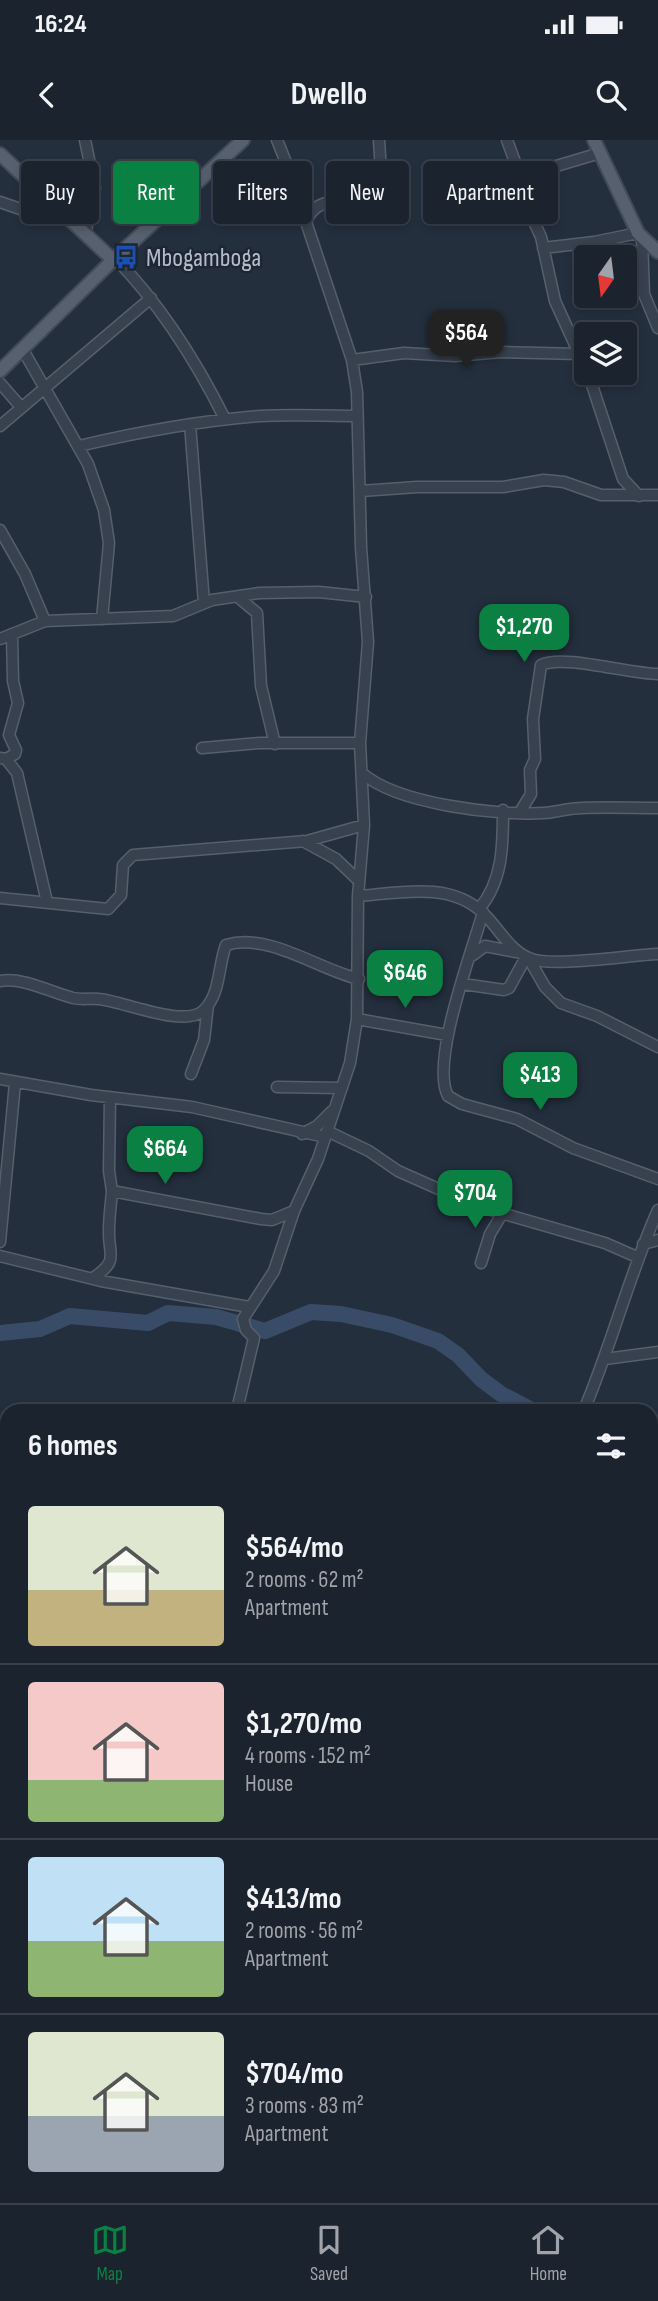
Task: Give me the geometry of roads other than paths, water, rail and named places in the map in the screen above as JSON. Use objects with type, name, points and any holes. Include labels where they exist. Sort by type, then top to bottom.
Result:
[{"type":"main road","points":[[0,371],[114,259],[243,140]]},
{"type":"main road","points":[[594,140],[640,236],[658,252]]},
{"type":"main road","points":[[0,154],[21,174]]},
{"type":"main road","points":[[73,224],[114,259]]},
{"type":"street","points":[[85,140],[94,188],[85,235]]},
{"type":"street","points":[[277,140],[285,161]]},
{"type":"street","points":[[312,214],[332,200],[379,197],[382,192],[379,140]]},
{"type":"street","points":[[507,140],[515,161]]},
{"type":"street","points":[[558,166],[600,153]]},
{"type":"street","points":[[0,202],[21,209]]},
{"type":"street","points":[[238,1404],[254,1338],[243,1325],[249,1307],[274,1271],[294,1211],[336,1108],[357,1018],[358,896],[364,824],[360,743],[368,644],[361,547],[361,491],[352,360],[307,224]]},
{"type":"street","points":[[534,224],[544,248],[551,289],[574,342]]},
{"type":"street","points":[[544,248],[640,236],[644,294],[658,328]]},
{"type":"street","points":[[114,259],[151,298],[200,372],[225,419]]},
{"type":"street","points":[[0,426],[151,298]]},
{"type":"street","points":[[23,350],[47,387],[95,482],[108,529],[106,599],[102,619]]},
{"type":"street","points":[[352,360],[404,353],[455,356],[502,352],[574,354]]},
{"type":"street","points":[[0,383],[22,407]]},
{"type":"street","points":[[592,385],[623,479],[639,496]]},
{"type":"street","points":[[79,446],[225,419],[290,415],[356,416]]},
{"type":"street","points":[[190,424],[204,603]]},
{"type":"street","points":[[611,496],[623,479]]},
{"type":"street","points":[[361,491],[417,487],[503,487],[544,480],[564,482],[611,496],[658,495]]},
{"type":"street","points":[[0,530],[25,575],[45,621]]},
{"type":"street","points":[[0,639],[45,621],[173,616],[204,603],[293,591],[366,597]]},
{"type":"street","points":[[239,598],[257,613],[261,686],[275,744]]},
{"type":"street","points":[[12,635],[13,681],[18,703],[9,735],[16,750],[15,754],[3,758],[17,773],[47,902]]},
{"type":"street","points":[[520,812],[531,794],[530,771],[535,759],[533,719],[541,665],[569,662],[638,674],[658,674]]},
{"type":"street","points":[[202,748],[360,743]]},
{"type":"street","points":[[362,773],[374,784],[395,793],[460,808],[520,812],[658,808]]},
{"type":"street","points":[[503,810],[498,876],[481,911],[472,956],[447,1035],[444,1084],[447,1096],[454,1101],[516,1119],[560,1142],[658,1179]]},
{"type":"street","points":[[0,898],[108,909],[121,895],[123,865],[134,855],[303,841],[364,824]]},
{"type":"street","points":[[303,841],[336,859],[359,881]]},
{"type":"street","points":[[358,896],[432,891],[481,911],[525,956],[545,987],[561,1003],[597,1016],[658,1047]]},
{"type":"street","points":[[0,981],[16,981],[77,999],[99,999],[170,1015],[194,1016],[202,1012],[208,1004],[219,980],[225,948],[229,943],[286,950],[311,960],[326,970],[359,979]]},
{"type":"street","points":[[472,956],[485,946],[554,962],[658,954]]},
{"type":"street","points":[[463,984],[504,990],[509,988],[525,956]]},
{"type":"street","points":[[191,1074],[204,1040],[208,1004]]},
{"type":"street","points":[[357,1018],[447,1035]]},
{"type":"street","points":[[0,1079],[192,1107],[302,1134],[326,1134],[369,1151],[398,1171],[502,1214],[605,1243],[637,1257]]},
{"type":"street","points":[[0,1242],[15,1083]]},
{"type":"street","points":[[277,1087],[342,1088]]},
{"type":"street","points":[[93,1278],[110,1264],[113,1255],[108,1234],[112,1191],[109,1171],[110,1097]]},
{"type":"street","points":[[302,1134],[317,1126],[336,1108]]},
{"type":"street","points":[[112,1191],[261,1219],[272,1220],[294,1211]]},
{"type":"street","points":[[586,1404],[605,1359],[637,1257],[658,1210]]},
{"type":"street","points":[[481,1263],[490,1234],[502,1214]]},
{"type":"street","points":[[643,1244],[658,1240]]},
{"type":"street","points":[[0,1256],[93,1278],[249,1307]]},
{"type":"street","points":[[605,1359],[658,1352]]},
{"type":"waterway","points":[[0,1333],[40,1329],[70,1316],[148,1323],[168,1313],[216,1317],[265,1331],[311,1312],[341,1314],[392,1325],[438,1341],[458,1355],[481,1379],[520,1404]]},
{"type":"place","name":"Mbogamboga","points":[[126,257]]}]
